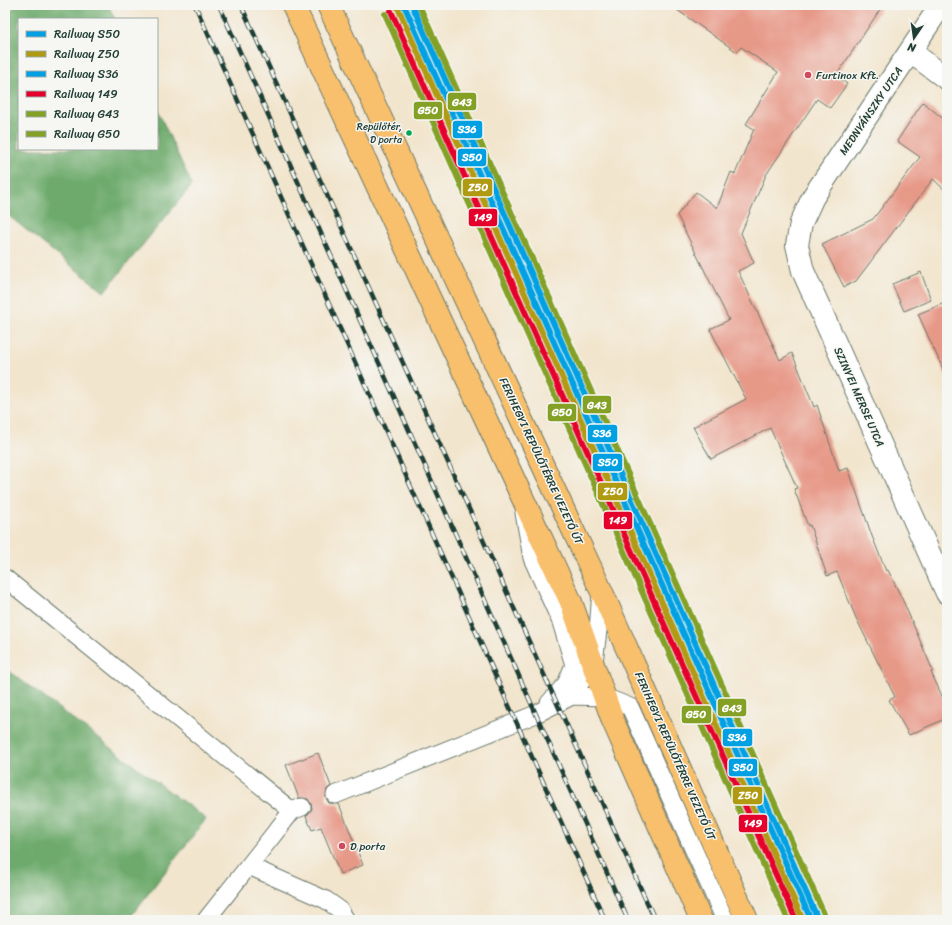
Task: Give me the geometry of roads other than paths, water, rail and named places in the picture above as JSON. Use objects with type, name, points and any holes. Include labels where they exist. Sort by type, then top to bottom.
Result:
[{"type":"main road","points":[[293,5],[572,602],[594,662],[613,721],[701,920]]},
{"type":"main road","name":"FERIHEGYI REPÜLŐTÉRRE VEZETŐ ÚT","points":[[328,5],[601,590],[747,920]]},
{"type":"street","name":"MEDNYÁNSZKY UTCA","points":[[813,197],[941,5]]},
{"type":"street","points":[[911,52],[947,79]]},
{"type":"street","name":"SZINYEI MERSE UTCA","points":[[813,197],[800,223],[797,245],[803,271],[947,593]]},
{"type":"lane","points":[[520,490],[532,558],[561,622],[574,666],[566,684],[540,712]]},
{"type":"lane","points":[[5,578],[297,809],[206,920]]},
{"type":"lane","points":[[572,696],[594,662],[601,590]]},
{"type":"lane","points":[[335,795],[540,712],[572,696],[605,697],[630,708],[725,920]]},
{"type":"lane","points":[[249,866],[326,900],[340,910],[346,920]]},
{"type":"railway","points":[[195,5],[605,920]]},
{"type":"railway","points":[[219,5],[628,920]]},
{"type":"railway","points":[[241,5],[655,920]]},
{"type":"rail line","name":"S50","points":[[404,5],[811,920]]},
{"type":"rail line","name":"S36","points":[[412,5],[817,917]]},
{"type":"rail line","name":"G43","points":[[419,5],[824,914]]},
{"type":"rail line","name":"Z50","points":[[398,8],[803,920]]},
{"type":"rail line","name":"149","points":[[391,11],[796,920]]},
{"type":"rail line","name":"G50","points":[[385,14],[788,920]]},
{"type":"place","name":"Furtinox Kft.","points":[[808,75]]},
{"type":"place","name":"Repülőtér, D porta","points":[[409,133]]},
{"type":"place","name":"D porta","points":[[342,846]]}]
